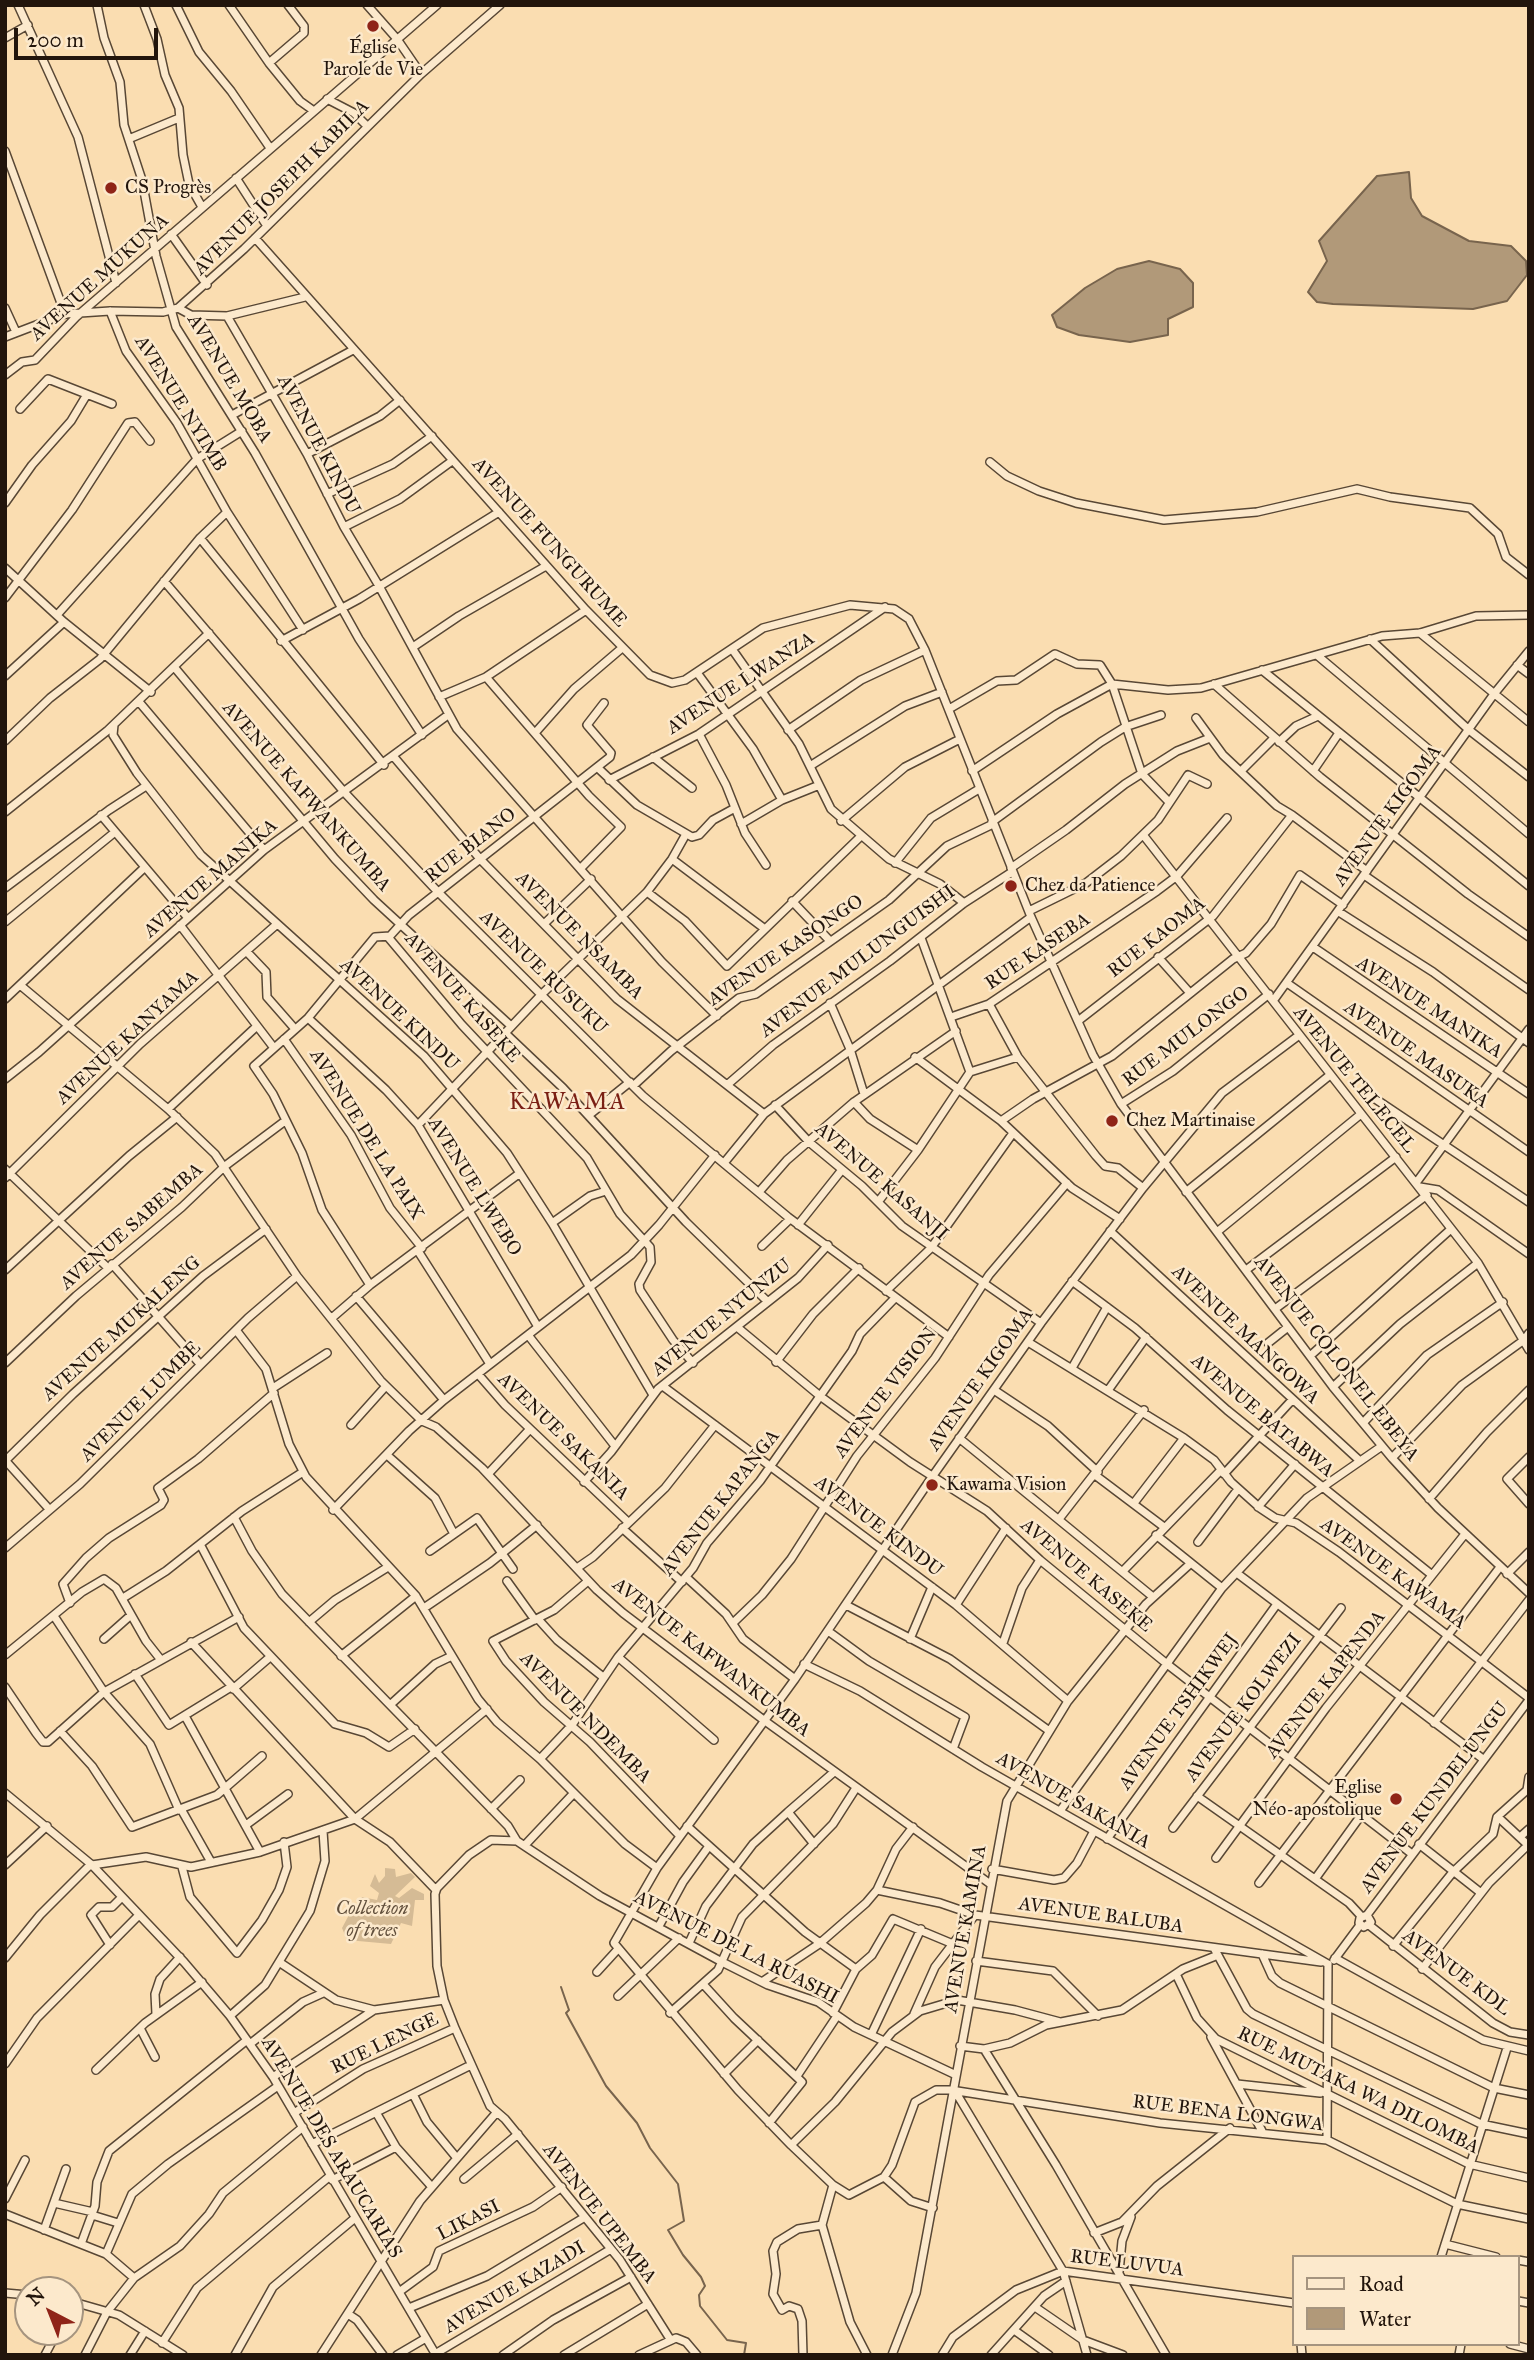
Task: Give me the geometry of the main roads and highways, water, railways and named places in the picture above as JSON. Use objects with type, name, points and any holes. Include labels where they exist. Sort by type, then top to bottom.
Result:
[{"type":"water","points":[[1409,172],[1411,198],[1422,216],[1469,241],[1511,246],[1526,261],[1527,275],[1507,301],[1473,309],[1333,304],[1317,302],[1308,292],[1327,261],[1319,241],[1377,176]]},
{"type":"water","points":[[1149,261],[1180,269],[1193,283],[1193,307],[1168,319],[1168,335],[1130,342],[1079,335],[1057,327],[1052,315],[1085,288],[1117,269]]},
{"type":"waterway","points":[[561,1987],[569,2010],[566,2013],[606,2086],[637,2123],[650,2148],[678,2184],[684,2221],[668,2230],[705,2286],[699,2295],[700,2306],[727,2340],[746,2343],[744,2355]]},
{"type":"place","name":"Église Parole de Vie","points":[[373,26]]},
{"type":"place","name":"CS Progrès","points":[[111,188]]},
{"type":"place","name":"Chez da Patience","points":[[1011,886]]},
{"type":"place","name":"Chez Martinaise","points":[[1112,1121]]},
{"type":"place","name":"Kawama Vision","points":[[932,1485]]},
{"type":"place","name":"Eglise Néo-apostolique","points":[[1396,1799]]},
{"type":"district","name":"KAWAMA","points":[[568,1103]]},
{"type":"park label","name":"Collection of trees","points":[[372,1920]]}]
